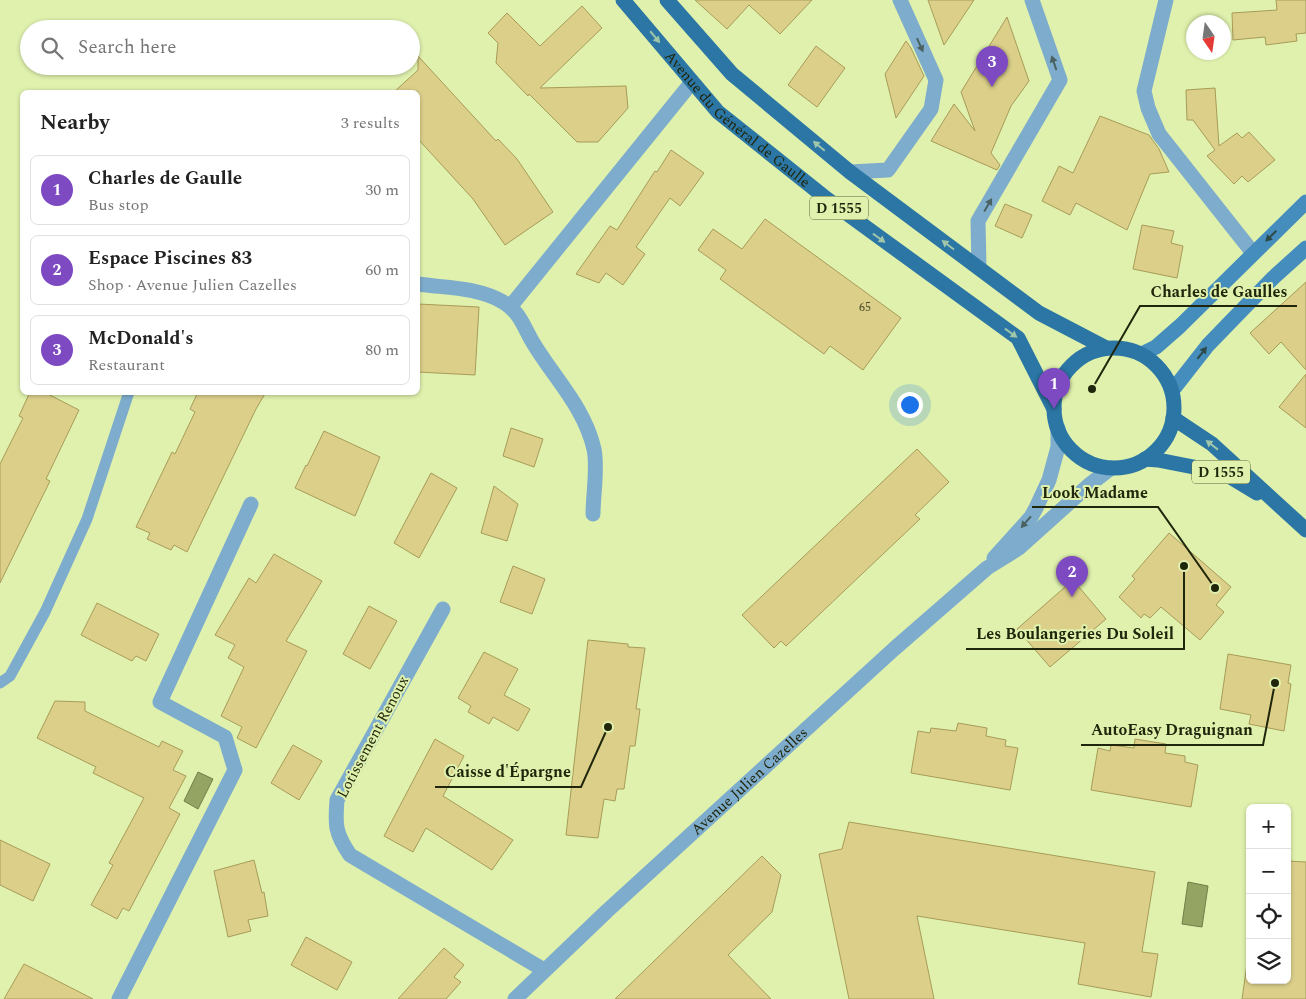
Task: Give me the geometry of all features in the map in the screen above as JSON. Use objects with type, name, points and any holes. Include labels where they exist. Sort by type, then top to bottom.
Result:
[{"type":"main road","name":"Avenue du Général de Gaulle","points":[[623,0],[718,112],[827,200],[1018,338],[1054,408]]},
{"type":"main road","name":"Avenue du Général de Gaulle","points":[[667,0],[732,74],[850,172],[1039,313],[1106,348]]},
{"type":"main road","points":[[1142,354],[1156,347],[1180,326],[1306,202]]},
{"type":"main road","points":[[1172,391],[1208,345],[1273,278],[1306,248]]},
{"type":"main road","points":[[1106,348],[1130,350],[1142,354],[1155,364],[1165,376],[1172,391],[1174,404],[1173,418],[1163,442],[1144,459],[1128,466],[1111,468],[1097,465],[1078,456],[1064,440],[1058,428],[1054,408],[1055,394],[1060,380],[1068,368],[1092,352],[1106,348]]},
{"type":"main road","name":"D 1555","points":[[1173,418],[1212,444],[1306,530]]},
{"type":"main road","name":"D 1555","points":[[1144,459],[1224,473],[1287,513]]},
{"type":"street","points":[[850,172],[888,170],[931,109],[936,80],[900,0]]},
{"type":"street","points":[[979,268],[978,221],[1060,80],[1032,0]]},
{"type":"street","points":[[1166,0],[1144,91],[1148,108],[1159,134],[1253,253]]},
{"type":"street","points":[[510,307],[692,82]]},
{"type":"street","points":[[420,284],[488,295],[510,307],[520,316],[532,341],[573,400],[592,442],[594,451],[592,514]]},
{"type":"street","name":"Avenue Julien Cazelles","points":[[987,568],[999,551],[1032,517],[1049,480],[1058,446],[1058,428]]},
{"type":"street","name":"Avenue Julien Cazelles","points":[[515,999],[544,970],[894,649],[987,568],[1019,548],[1089,485],[1111,468]]},
{"type":"street","points":[[118,999],[236,770],[225,737],[160,702],[251,504]]},
{"type":"street","name":"Lotissement Renoux","points":[[443,609],[337,800],[336,821],[340,840],[350,855],[544,970]]},
{"type":"lane","points":[[0,683],[10,676],[53,596],[87,519],[128,395]]},
{"type":"shaded area","points":[[198,772],[213,779],[198,809],[184,801]]},
{"type":"shaded area","points":[[1188,882],[1208,886],[1202,927],[1182,924]]},
{"type":"building","points":[[695,0],[812,0],[780,34],[749,5],[727,29]]},
{"type":"building","points":[[928,0],[974,0],[944,45]]},
{"type":"building","points":[[1276,0],[1306,0],[1306,33],[1296,34],[1297,41],[1266,45],[1265,37],[1233,40],[1232,13],[1277,10]]},
{"type":"building","points":[[582,6],[602,28],[540,88],[626,86],[628,108],[598,142],[577,142],[529,94],[528,96],[496,63],[498,43],[488,33],[507,13],[540,46]]},
{"type":"building","points":[[1007,17],[1029,81],[1011,106],[991,153],[1000,165],[997,170],[931,141],[954,104],[975,131],[961,92]]},
{"type":"building","points":[[906,41],[924,76],[896,118],[885,74]]},
{"type":"building","points":[[816,46],[845,68],[817,107],[788,85]]},
{"type":"building","points":[[420,58],[496,141],[498,139],[517,159],[553,212],[505,245],[473,199],[420,141],[420,90],[396,90],[413,75],[420,75]]},
{"type":"building","points":[[1215,88],[1219,146],[1237,133],[1242,138],[1249,132],[1275,160],[1248,182],[1242,176],[1234,184],[1207,156],[1215,150],[1193,120],[1187,120],[1186,90]]},
{"type":"building","points":[[1100,116],[1149,135],[1159,149],[1169,172],[1150,174],[1127,230],[1076,203],[1070,215],[1042,201],[1059,166],[1073,173]]},
{"type":"building","points":[[671,150],[704,173],[680,206],[670,198],[636,247],[645,254],[623,285],[606,273],[599,283],[576,274],[610,226],[617,230],[655,171],[657,172]]},
{"type":"building","points":[[1005,204],[1032,215],[1022,238],[995,226]]},
{"type":"building","points":[[765,219],[901,318],[863,370],[830,346],[824,354],[720,279],[726,270],[698,250],[713,229],[742,249]]},
{"type":"building","points":[[1142,225],[1174,231],[1171,243],[1183,246],[1177,278],[1133,269]]},
{"type":"building","points":[[1306,282],[1306,370],[1281,342],[1269,354],[1250,333]]},
{"type":"building","points":[[420,304],[479,307],[475,375],[420,372]]},
{"type":"building","points":[[1306,374],[1306,428],[1279,407]]},
{"type":"building","points":[[29,395],[50,395],[79,410],[46,479],[50,481],[0,583],[0,464],[23,418],[19,416]]},
{"type":"building","points":[[197,395],[264,395],[187,552],[174,545],[171,550],[147,539],[150,533],[136,527],[172,452],[175,454],[195,412],[190,409]]},
{"type":"building","points":[[511,428],[543,439],[534,467],[503,456]]},
{"type":"building","points":[[324,431],[380,457],[355,516],[295,488]]},
{"type":"building","points":[[917,449],[949,482],[915,515],[920,519],[786,646],[781,641],[774,648],[742,615]]},
{"type":"building","points":[[431,473],[457,488],[419,558],[394,543]]},
{"type":"building","points":[[494,486],[518,504],[507,541],[481,533]]},
{"type":"building","points":[[1169,533],[1231,587],[1216,605],[1224,612],[1200,640],[1161,607],[1150,618],[1144,614],[1141,618],[1119,597],[1135,579],[1132,576]]},
{"type":"building","points":[[274,554],[322,581],[286,641],[307,651],[256,748],[237,738],[242,727],[221,716],[244,667],[228,658],[235,645],[215,635],[249,578],[256,583]]},
{"type":"building","points":[[513,566],[545,579],[532,614],[500,602]]},
{"type":"building","points":[[1073,580],[1106,619],[1050,667],[1017,629]]},
{"type":"building","points":[[97,603],[159,634],[146,661],[136,656],[132,661],[81,635]]},
{"type":"building","points":[[369,606],[397,621],[370,669],[343,654]]},
{"type":"building","points":[[588,640],[628,644],[628,647],[645,648],[636,709],[640,709],[635,746],[630,746],[624,789],[617,789],[615,801],[604,799],[598,838],[566,835]]},
{"type":"building","points":[[484,652],[518,669],[504,695],[530,709],[518,731],[493,717],[489,724],[468,712],[471,706],[458,698]]},
{"type":"building","points":[[1228,654],[1291,665],[1288,683],[1291,684],[1284,731],[1249,724],[1251,715],[1220,709]]},
{"type":"building","points":[[55,701],[85,702],[85,711],[159,747],[162,741],[183,751],[173,770],[186,776],[169,808],[180,814],[129,911],[123,908],[117,919],[91,905],[113,865],[109,863],[144,798],[93,773],[96,767],[37,738]]},
{"type":"building","points":[[958,723],[987,728],[986,736],[1006,740],[1005,746],[1018,748],[1010,790],[911,773],[918,731],[930,733],[931,728],[956,731]]},
{"type":"building","points":[[435,739],[464,756],[443,796],[513,840],[492,870],[426,828],[413,852],[384,836]]},
{"type":"building","points":[[1135,739],[1166,744],[1165,753],[1185,756],[1185,762],[1198,765],[1191,807],[1091,790],[1098,748],[1110,751],[1111,745],[1134,748]]},
{"type":"building","points":[[293,745],[322,761],[299,800],[271,783]]},
{"type":"building","points":[[849,822],[1155,872],[1142,952],[1158,954],[1151,997],[1078,984],[1085,943],[917,916],[934,999],[849,999],[819,854],[842,849]]},
{"type":"building","points":[[0,840],[50,864],[33,901],[0,885]]},
{"type":"building","points":[[762,856],[781,875],[772,912],[728,955],[771,999],[615,999]]},
{"type":"building","points":[[254,860],[262,893],[264,892],[268,916],[248,920],[251,931],[228,937],[214,871]]},
{"type":"building","points":[[1291,861],[1306,862],[1306,999],[1242,999],[1246,971],[1246,984],[1291,984]]},
{"type":"building","points":[[306,937],[352,962],[337,990],[291,965]]},
{"type":"building","points":[[444,948],[464,965],[454,977],[461,982],[446,999],[398,999]]},
{"type":"building","points":[[24,964],[44,974],[93,999],[4,999]]},
{"type":"place","name":"McDonald's","points":[[992,87]]},
{"type":"place","name":"Charles de Gaulles","points":[[1092,389]]},
{"type":"place","name":"Charles de Gaulle","points":[[1054,409]]},
{"type":"place","name":"Les Boulangeries Du Soleil","points":[[1184,566]]},
{"type":"place","name":"Look Madame","points":[[1215,588]]},
{"type":"place","name":"Espace Piscines 83","points":[[1072,597]]},
{"type":"place","name":"AutoEasy Draguignan","points":[[1275,683]]},
{"type":"place","name":"Caisse d'Épargne","points":[[608,727]]}]
